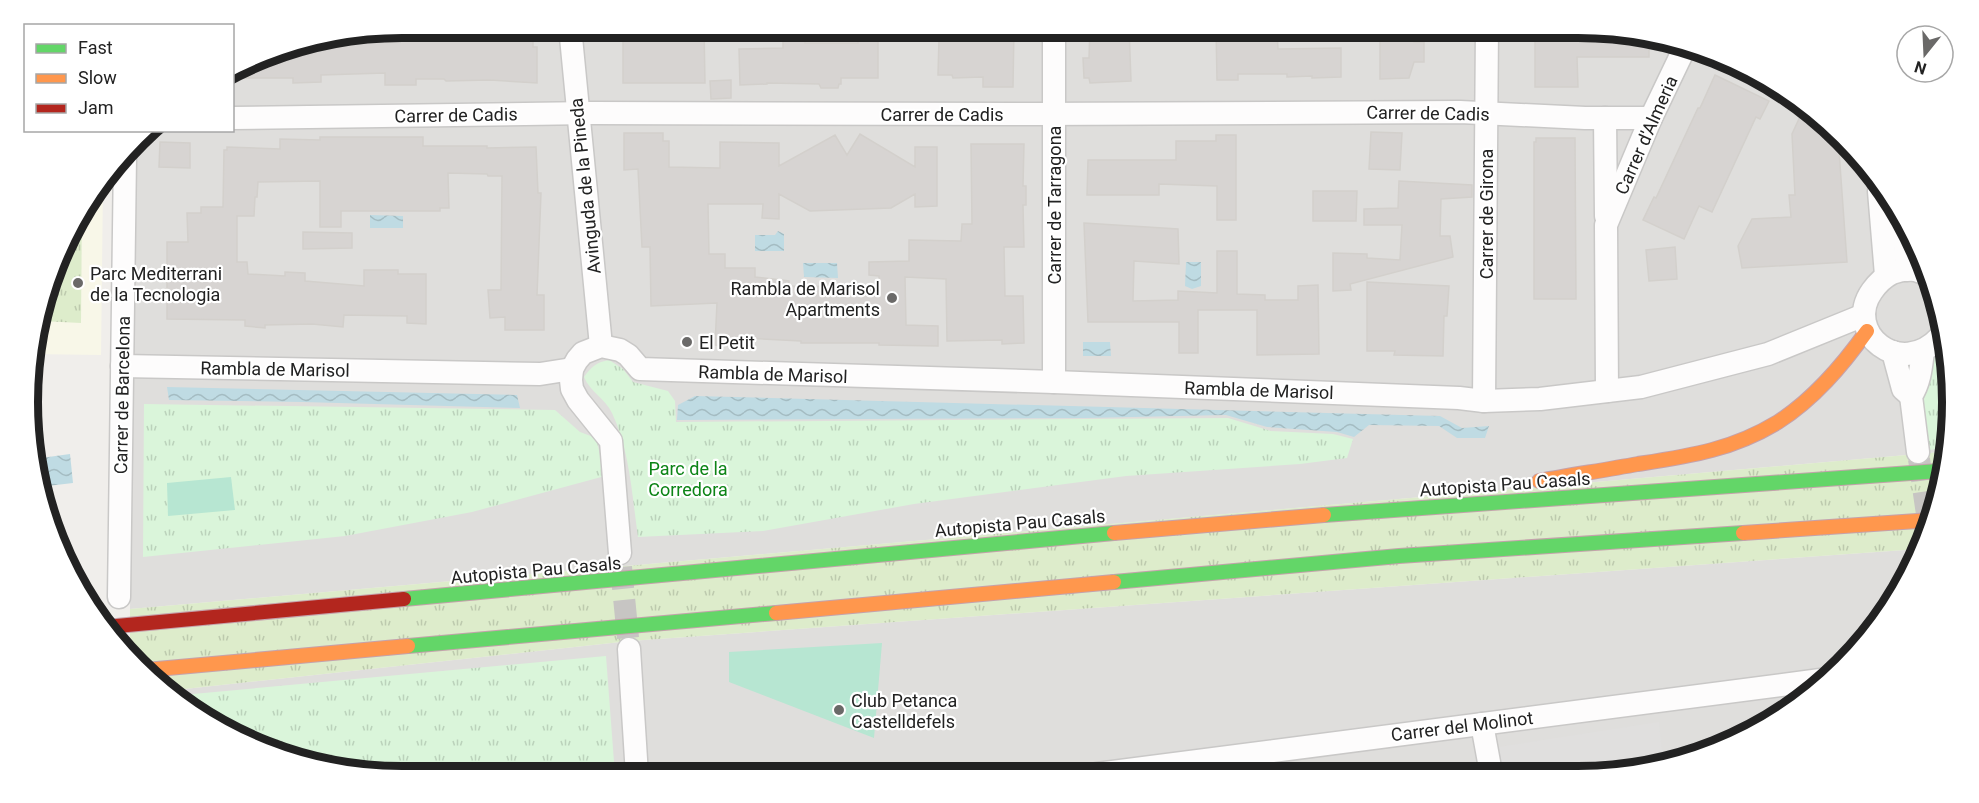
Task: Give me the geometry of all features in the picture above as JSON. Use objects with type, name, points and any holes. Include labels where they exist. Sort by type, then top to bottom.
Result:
[{"type":"highway","points":[[1524,483],[1706,453],[1730,446],[1786,417],[1810,399],[1833,377],[1866,323]]},
{"type":"highway","name":"Autopista Pau Casals","points":[[115,626],[1158,528],[1935,471]]},
{"type":"highway","points":[[1158,528],[1269,511],[1420,494]]},
{"type":"highway","points":[[155,669],[1376,558],[1921,521]]},
{"type":"street","name":"Avinguda de la Pineda","points":[[571,38],[601,346]]},
{"type":"street","name":"Carrer de Tarragona","points":[[1054,38],[1054,382]]},
{"type":"street","name":"Carrer de Girona","points":[[1484,401],[1487,38]]},
{"type":"street","name":"Carrer d'Almeria","points":[[1606,225],[1651,118],[1682,53]]},
{"type":"street","name":"Carrer de Cadis","points":[[234,118],[577,113],[1448,112],[1651,118]]},
{"type":"street","name":"Carrer d'Almeria","points":[[1605,118],[1607,391]]},
{"type":"street","name":"Carrer de Barcelona","points":[[119,597],[125,165]]},
{"type":"street","points":[[1883,205],[1906,273]]},
{"type":"street","points":[[1904,241],[1906,273]]},
{"type":"street","points":[[1906,273],[1869,295],[1866,323],[1879,344],[1893,352],[1905,355],[1932,344]]},
{"type":"street","name":"Rambla de Marisol","points":[[601,346],[620,350],[640,369],[1054,382],[1459,398],[1484,401],[1540,399],[1641,387],[1768,354],[1866,323]]},
{"type":"street","points":[[1918,452],[1911,396],[1932,344]]},
{"type":"street","points":[[601,346],[583,353],[572,369],[571,380],[575,395],[611,441],[620,553]]},
{"type":"street","points":[[1893,352],[1899,381],[1903,389],[1911,396]]},
{"type":"street","name":"Rambla de Marisol","points":[[122,366],[540,374],[572,369]]},
{"type":"street","points":[[629,649],[636,766]]},
{"type":"street","name":"Carrer del Molinot","points":[[1159,766],[1810,681]]},
{"type":"street","points":[[1482,724],[1490,766]]},
{"type":"shaded area","points":[[378,38],[1601,38],[1649,44],[1717,65],[1760,86],[1799,113],[1835,144],[1866,180],[1893,220],[1914,262],[1935,330],[1942,402],[1938,452],[130,609],[137,152],[157,132],[234,132],[234,78],[284,57],[330,44]]},
{"type":"shaded area","name":"Parc Mediterrani de la Tecnologia","points":[[103,194],[101,355],[41,354],[44,330],[65,262],[86,219]]},
{"type":"shaded area","points":[[1910,550],[1893,584],[1851,642],[1818,675],[1780,704],[1738,728],[1695,746],[1649,759],[1601,765],[378,765],[330,759],[262,738],[219,717],[179,690],[630,641]]},
{"type":"shaded area","points":[[1659,722],[1662,756],[1601,765],[1501,766],[1499,747]]},
{"type":"green space","points":[[82,227],[81,323],[46,321],[65,262]]},
{"type":"green space","points":[[1936,341],[1942,402],[1938,449],[1918,452],[1912,370]]},
{"type":"green space","name":"Parc de la Corredora","points":[[609,360],[623,369],[633,382],[668,391],[675,401],[676,422],[1228,418],[1271,431],[1333,434],[1353,439],[1347,458],[1300,464],[1126,476],[914,504],[763,531],[638,537],[630,474],[618,428],[606,403],[590,387],[584,377],[589,370]]},
{"type":"green space","name":"Parc de la Corredora","points":[[144,404],[555,410],[580,432],[596,438],[605,476],[472,512],[345,536],[143,557]]},
{"type":"green space","points":[[1938,452],[1929,496],[1910,550],[630,641],[179,690],[130,644],[130,609]]},
{"type":"green space","points":[[231,477],[235,510],[168,516],[167,483]]},
{"type":"green space","name":"Club Petanca Castelldefels","points":[[882,643],[874,738],[729,682],[729,652]]},
{"type":"green space","points":[[606,656],[614,766],[402,766],[330,759],[262,738],[219,717],[186,695]]},
{"type":"water","points":[[370,215],[403,216],[403,228],[370,228]]},
{"type":"water","points":[[778,231],[784,234],[784,251],[755,251],[755,235],[775,235]]},
{"type":"water","points":[[1186,262],[1201,262],[1201,286],[1192,289],[1185,286]]},
{"type":"water","points":[[803,263],[837,263],[838,278],[804,277]]},
{"type":"water","points":[[1083,342],[1110,342],[1111,356],[1083,356]]},
{"type":"water","points":[[167,387],[517,395],[520,408],[169,400]]},
{"type":"water","points":[[695,396],[1440,416],[1462,428],[1489,426],[1485,438],[1457,438],[1439,426],[1369,425],[1354,437],[1337,432],[1267,427],[1226,415],[677,420],[678,405]]},
{"type":"water","points":[[70,454],[73,483],[47,486],[42,458]]},
{"type":"building","points":[[378,38],[533,38],[533,47],[537,47],[537,83],[416,79],[416,85],[385,85],[385,73],[321,75],[321,82],[293,83],[293,78],[235,78],[262,65],[307,50],[330,44]]},
{"type":"building","points":[[623,38],[704,38],[705,83],[623,83]]},
{"type":"building","points":[[783,38],[804,38],[805,43],[858,43],[858,38],[878,38],[878,78],[841,78],[838,88],[821,88],[819,84],[740,85],[739,49],[783,48]]},
{"type":"building","points":[[939,38],[1014,38],[1013,87],[983,87],[983,77],[953,78],[952,75],[938,75]]},
{"type":"building","points":[[1090,38],[1129,38],[1131,81],[1090,83],[1089,78],[1084,78],[1083,58],[1089,58]]},
{"type":"building","points":[[1216,38],[1277,38],[1278,49],[1341,48],[1341,77],[1312,78],[1312,76],[1287,77],[1287,74],[1238,74],[1238,80],[1217,80]]},
{"type":"building","points":[[1535,38],[1601,38],[1649,44],[1649,57],[1577,57],[1578,87],[1535,87]]},
{"type":"building","points":[[1380,39],[1414,39],[1414,42],[1424,42],[1424,62],[1414,62],[1409,78],[1380,79]]},
{"type":"building","points":[[1715,75],[1769,101],[1760,119],[1756,117],[1712,212],[1699,206],[1684,239],[1643,220],[1654,197],[1656,198]]},
{"type":"building","points":[[731,80],[731,98],[711,99],[710,81]]},
{"type":"building","points":[[1801,115],[1839,148],[1847,262],[1742,268],[1738,246],[1752,219],[1791,217],[1789,195],[1795,195],[1792,134]]},
{"type":"building","points":[[1371,132],[1402,133],[1400,170],[1369,169]]},
{"type":"building","points":[[624,133],[663,133],[663,141],[669,141],[669,167],[720,168],[720,142],[779,143],[779,166],[835,135],[847,155],[860,134],[915,167],[915,147],[937,147],[937,206],[915,207],[915,194],[891,208],[810,211],[779,194],[779,219],[762,218],[763,204],[708,204],[709,254],[725,254],[725,268],[755,268],[755,277],[789,281],[789,286],[879,287],[879,276],[869,275],[869,262],[909,261],[909,240],[961,241],[962,224],[972,224],[971,144],[1024,144],[1023,186],[1026,186],[1026,205],[1023,205],[1024,247],[1004,247],[1005,296],[1023,296],[1024,343],[1002,344],[1002,340],[947,341],[946,279],[905,277],[906,325],[938,326],[938,346],[801,343],[801,341],[745,338],[745,346],[715,345],[717,303],[651,306],[650,247],[642,247],[638,169],[624,170]]},
{"type":"building","points":[[1216,135],[1236,135],[1236,220],[1217,220],[1217,186],[1159,184],[1159,195],[1087,195],[1088,160],[1176,160],[1176,141],[1216,141]]},
{"type":"building","points":[[320,137],[423,137],[423,146],[536,147],[538,193],[541,193],[537,295],[544,295],[544,330],[505,330],[505,317],[490,318],[488,290],[501,290],[502,176],[488,176],[487,174],[448,173],[449,208],[440,208],[440,211],[341,211],[341,227],[320,227],[320,181],[258,182],[254,216],[237,216],[237,262],[247,262],[248,274],[285,276],[285,272],[305,273],[305,281],[364,286],[364,270],[398,270],[398,274],[426,274],[426,324],[407,323],[407,316],[344,315],[343,327],[312,324],[265,325],[265,328],[245,326],[245,320],[167,319],[167,242],[188,242],[187,213],[201,213],[201,207],[223,207],[224,150],[227,150],[227,147],[280,149],[280,139],[320,140]]},
{"type":"building","points":[[1536,138],[1575,138],[1576,299],[1534,299],[1534,142]]},
{"type":"building","points":[[160,142],[190,143],[190,168],[159,167]]},
{"type":"building","points":[[1399,181],[1472,185],[1472,197],[1441,199],[1440,236],[1450,236],[1453,257],[1350,284],[1351,290],[1333,291],[1333,253],[1367,254],[1367,258],[1400,260],[1402,225],[1364,225],[1364,209],[1398,208]]},
{"type":"building","points":[[1313,191],[1357,191],[1356,221],[1313,221]]},
{"type":"building","points":[[1084,223],[1178,229],[1179,264],[1134,261],[1133,301],[1178,300],[1178,291],[1217,293],[1217,251],[1237,251],[1237,294],[1265,295],[1265,300],[1298,300],[1298,286],[1318,285],[1319,354],[1257,355],[1257,310],[1198,310],[1198,353],[1179,353],[1179,322],[1088,322]]},
{"type":"building","points":[[303,232],[352,233],[352,248],[303,249]]},
{"type":"building","points":[[1675,247],[1677,279],[1649,281],[1646,250]]},
{"type":"building","points":[[1367,282],[1449,286],[1447,316],[1444,316],[1443,356],[1394,355],[1395,351],[1367,351]]},
{"type":"tunnel","points":[[1919,459],[1926,506]]},
{"type":"tunnel","points":[[621,567],[628,638]]},
{"type":"traffic: fast","points":[[1324,515],[1935,471]]},
{"type":"traffic: fast","points":[[404,599],[1114,533]]},
{"type":"traffic: fast","points":[[1114,582],[1399,556],[1743,533]]},
{"type":"traffic: fast","points":[[408,646],[776,613]]},
{"type":"traffic: slow","points":[[1539,481],[1693,455],[1761,432],[1804,403],[1848,357],[1867,331]]},
{"type":"traffic: slow","points":[[1114,533],[1324,515]]},
{"type":"traffic: slow","points":[[1743,533],[1921,521]]},
{"type":"traffic: slow","points":[[776,613],[1114,582]]},
{"type":"traffic: slow","points":[[155,669],[408,646]]},
{"type":"traffic: jam","points":[[115,626],[404,599]]},
{"type":"place","name":"Parc Mediterrani de la Tecnologia","points":[[78,283]]},
{"type":"place","name":"Rambla de Marisol Apartments","points":[[892,298]]},
{"type":"place","name":"El Petit","points":[[687,342]]},
{"type":"place","name":"Club Petanca Castelldefels","points":[[839,710]]}]
